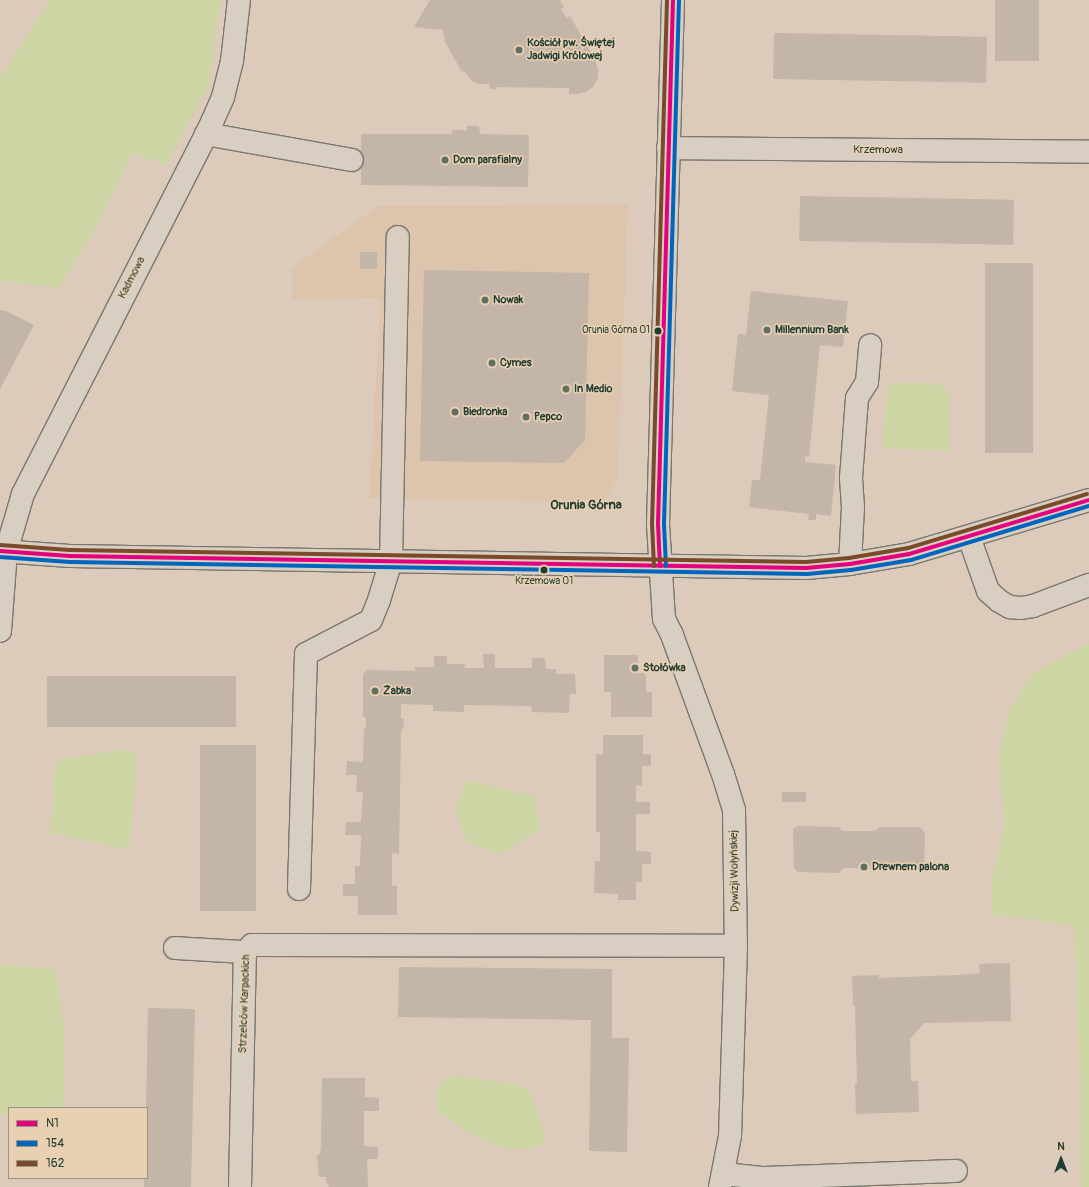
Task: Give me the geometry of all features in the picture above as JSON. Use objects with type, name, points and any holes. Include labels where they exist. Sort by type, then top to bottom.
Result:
[{"type":"street","name":"Kadmowa","points":[[0,631],[3,551],[23,494],[206,134],[225,90],[232,61],[239,0]]},
{"type":"street","points":[[660,566],[658,524],[673,0]]},
{"type":"street","points":[[206,134],[352,160]]},
{"type":"street","name":"Krzemowa","points":[[668,148],[1089,152]]},
{"type":"street","points":[[299,888],[306,654],[371,620],[391,561],[398,237]]},
{"type":"street","points":[[850,564],[853,507],[851,478],[857,398],[867,382],[870,345]]},
{"type":"street","points":[[3,551],[70,556],[806,568],[850,564],[909,554],[1089,500]]},
{"type":"street","points":[[969,537],[988,591],[999,601],[1010,607],[1021,608],[1033,606],[1089,585]]},
{"type":"street","name":"Dywizji Wołyńskiej","points":[[660,566],[664,619],[672,636],[707,730],[734,810],[736,946],[730,1136],[722,1181]]},
{"type":"street","name":"Strzelców Karpackich","points":[[240,1187],[245,952],[252,945],[736,946]]},
{"type":"street","points":[[175,948],[245,952]]},
{"type":"street","points":[[722,1181],[762,1178],[956,1171]]},
{"type":"shaded area","points":[[628,205],[618,478],[604,502],[369,498],[381,298],[292,300],[292,268],[378,206]]},
{"type":"green space","points":[[50,0],[221,0],[209,85],[166,164],[132,154],[92,234],[59,288],[0,281],[0,77]]},
{"type":"green space","points":[[888,383],[938,383],[950,393],[949,451],[882,448]]},
{"type":"green space","points":[[1089,643],[1089,1187],[1082,1187],[1075,927],[1018,917],[992,915],[992,879],[1005,823],[998,757],[1010,710],[1032,673]]},
{"type":"green space","points":[[129,749],[137,757],[130,845],[122,849],[58,834],[49,835],[54,801],[53,777],[59,759]]},
{"type":"green space","points":[[466,780],[535,796],[540,829],[502,854],[467,842],[455,812]]},
{"type":"green space","points":[[0,964],[56,969],[65,1036],[63,1107],[8,1107],[8,1114],[0,1114]]},
{"type":"green space","points":[[455,1075],[522,1086],[531,1092],[546,1139],[540,1147],[510,1150],[497,1146],[467,1132],[440,1113],[436,1106],[438,1088],[441,1082]]},
{"type":"building","name":"Kościół pw. Świętej Jadwigi Królowej","points":[[430,0],[560,0],[564,7],[561,9],[567,18],[570,16],[594,58],[598,68],[598,78],[593,87],[586,92],[577,94],[569,94],[569,88],[497,87],[497,89],[490,89],[489,84],[479,84],[472,81],[464,71],[462,72],[445,42],[443,30],[414,27]]},
{"type":"building","points":[[995,0],[1039,0],[1039,61],[995,61]]},
{"type":"building","points":[[774,33],[987,37],[986,83],[773,79]]},
{"type":"building","name":"Dom parafialny","points":[[467,126],[479,126],[480,134],[529,135],[528,187],[361,185],[361,134],[452,134],[452,130],[467,130]]},
{"type":"building","points":[[800,196],[1014,200],[1013,245],[799,241]]},
{"type":"building","points":[[360,252],[377,252],[377,269],[360,269]]},
{"type":"building","points":[[985,263],[1033,263],[1033,453],[985,453]]},
{"type":"building","points":[[424,270],[589,273],[585,440],[564,463],[420,461]]},
{"type":"building","points":[[751,291],[848,301],[843,347],[820,345],[809,457],[805,456],[805,462],[836,465],[831,516],[816,514],[816,520],[808,520],[809,514],[749,507],[752,480],[760,480],[769,395],[732,391],[738,334],[746,335]]},
{"type":"building","points":[[0,310],[6,311],[34,325],[0,389]]},
{"type":"building","points":[[483,654],[495,654],[495,668],[532,668],[532,658],[545,658],[546,669],[556,669],[556,674],[575,674],[576,694],[570,694],[569,713],[532,712],[531,706],[464,705],[464,712],[433,711],[433,705],[401,704],[401,718],[404,719],[403,728],[401,731],[399,854],[392,853],[392,886],[397,886],[397,915],[358,915],[358,896],[343,896],[343,884],[355,884],[355,866],[360,866],[361,835],[345,835],[346,822],[361,822],[363,792],[356,792],[357,775],[346,775],[347,761],[363,762],[364,729],[366,728],[366,719],[363,716],[363,674],[367,670],[415,671],[415,667],[434,667],[434,656],[447,656],[447,664],[465,664],[464,668],[484,668]]},
{"type":"building","points":[[604,655],[638,655],[638,673],[646,673],[646,692],[652,692],[652,717],[611,717],[611,692],[604,692]]},
{"type":"building","points":[[47,676],[236,676],[236,727],[47,727]]},
{"type":"building","points":[[603,735],[643,735],[643,754],[651,754],[651,766],[642,766],[642,786],[636,785],[636,802],[650,802],[650,814],[636,814],[636,851],[651,852],[651,864],[642,864],[642,882],[636,882],[636,900],[618,900],[618,894],[594,893],[595,861],[600,861],[600,832],[596,832],[596,754],[603,754]]},
{"type":"building","points":[[200,745],[256,745],[256,911],[200,911]]},
{"type":"building","points":[[782,792],[806,792],[806,802],[782,802]]},
{"type":"building","points":[[799,826],[839,827],[842,831],[875,831],[880,827],[920,827],[925,833],[924,866],[919,869],[843,868],[839,873],[798,872],[794,868],[793,829]]},
{"type":"building","points":[[1010,963],[1011,1021],[924,1023],[910,1039],[911,1081],[918,1081],[919,1112],[856,1114],[855,1083],[857,1083],[855,1006],[853,1006],[852,976],[879,975],[879,978],[957,975],[980,973],[979,964]]},
{"type":"building","points":[[399,967],[612,969],[612,1038],[629,1038],[627,1152],[589,1151],[591,1020],[398,1017]]},
{"type":"building","points":[[148,1008],[195,1009],[191,1187],[144,1187],[144,1179],[148,1179],[148,1107],[146,1107]]},
{"type":"building","points":[[322,1078],[365,1078],[365,1097],[379,1098],[379,1111],[364,1111],[364,1146],[378,1147],[378,1159],[367,1159],[368,1187],[329,1187],[326,1182],[326,1177],[319,1177],[317,1156],[320,1153],[321,1145]]},
{"type":"transit line","name":"162","points":[[654,566],[652,524],[667,0]]},
{"type":"transit line","name":"N1","points":[[660,566],[658,524],[673,0]]},
{"type":"transit line","name":"154","points":[[666,566],[664,524],[679,0]]},
{"type":"transit line","name":"162","points":[[0,545],[70,550],[806,562],[849,558],[908,548],[1087,494]]},
{"type":"transit line","name":"N1","points":[[0,551],[70,556],[806,568],[850,564],[909,554],[1089,500]]},
{"type":"transit line","name":"154","points":[[0,557],[70,562],[807,574],[851,570],[911,560],[1089,506]]},
{"type":"place","name":"Kościół pw. Świętej Jadwigi Królowej","points":[[519,50]]},
{"type":"place","name":"Dom parafialny","points":[[445,160]]},
{"type":"place","name":"Nowak","points":[[485,300]]},
{"type":"place","name":"Millennium Bank","points":[[767,330]]},
{"type":"place","name":"Orunia Górna 01","points":[[658,331]]},
{"type":"place","name":"Cymes","points":[[492,363]]},
{"type":"place","name":"In Medio","points":[[566,389]]},
{"type":"place","name":"Biedronka","points":[[455,412]]},
{"type":"place","name":"Pepco","points":[[526,417]]},
{"type":"place","name":"Krzemowa 01","points":[[544,570]]},
{"type":"place","name":"Stołówka","points":[[635,668]]},
{"type":"place","name":"Żabka","points":[[375,691]]},
{"type":"place","name":"Drewnem palona","points":[[864,867]]},
{"type":"district","name":"Orunia Górna","points":[[586,505]]}]
